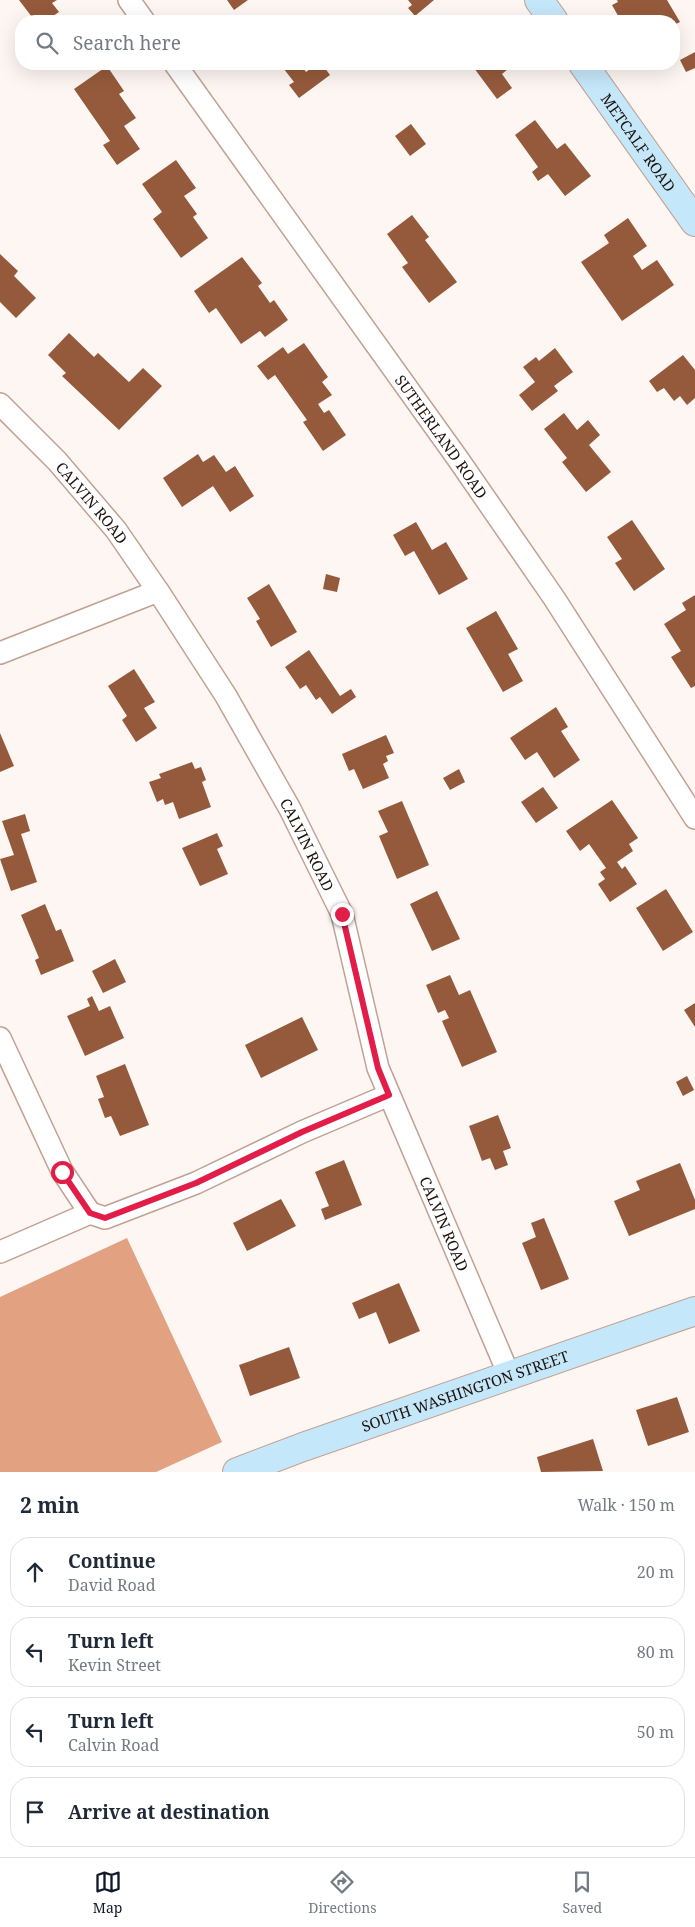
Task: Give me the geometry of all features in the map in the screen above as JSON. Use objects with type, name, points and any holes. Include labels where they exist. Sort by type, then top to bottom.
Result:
[{"type":"main road","points":[[539,0],[550,15]]},
{"type":"main road","name":"METCALF ROAD","points":[[587,70],[695,222]]},
{"type":"main road","name":"SOUTH WASHINGTON STREET","points":[[237,1472],[695,1311]]},
{"type":"street","points":[[129,0],[140,15]]},
{"type":"street","name":"SUTHERLAND ROAD","points":[[179,70],[487,500],[554,598],[695,818]]},
{"type":"street","name":"CALVIN ROAD","points":[[0,404],[69,474],[116,530],[226,696],[290,809],[342,914],[378,1068],[509,1375]]},
{"type":"street","points":[[0,653],[158,591]]},
{"type":"street","points":[[0,1038],[62,1172],[90,1213],[105,1218],[168,1193],[389,1095]]},
{"type":"street","points":[[0,1252],[90,1213]]},
{"type":"shaded area","points":[[127,1238],[222,1442],[156,1472],[0,1472],[0,1297]]},
{"type":"building","points":[[19,0],[57,0],[52,3],[59,12],[54,15],[30,15]]},
{"type":"building","points":[[227,0],[248,0],[234,10]]},
{"type":"building","points":[[408,0],[434,0],[416,15],[408,8],[412,5]]},
{"type":"building","points":[[617,0],[667,0],[676,15],[618,15],[612,5],[618,2]]},
{"type":"building","points":[[695,52],[695,68],[686,72],[680,60]]},
{"type":"building","points":[[101,70],[110,70],[124,91],[119,94],[136,118],[124,126],[140,149],[117,165],[103,145],[110,141],[74,89]]},
{"type":"building","points":[[285,70],[304,70],[306,72],[309,70],[326,70],[330,75],[299,98],[289,85],[294,82]]},
{"type":"building","points":[[475,70],[507,70],[502,74],[512,88],[497,99]]},
{"type":"building","points":[[535,120],[557,149],[565,143],[591,176],[565,196],[548,174],[538,181],[532,172],[538,167],[515,135]]},
{"type":"building","points":[[411,124],[426,144],[410,156],[395,136]]},
{"type":"building","points":[[176,160],[196,188],[184,196],[197,214],[193,217],[208,238],[181,258],[153,219],[162,212],[142,184]]},
{"type":"building","points":[[412,215],[429,237],[425,240],[457,282],[429,303],[402,267],[408,263],[387,234]]},
{"type":"building","points":[[628,218],[647,246],[633,256],[642,270],[657,260],[674,285],[622,321],[581,262],[609,243],[604,235]]},
{"type":"building","points":[[0,254],[18,271],[14,276],[36,298],[16,318],[0,302]]},
{"type":"building","points":[[242,257],[262,283],[258,286],[270,303],[274,300],[288,320],[265,337],[260,331],[241,344],[216,308],[209,313],[194,291]]},
{"type":"building","points":[[69,333],[94,357],[98,353],[129,382],[143,368],[162,386],[119,430],[62,376],[66,373],[48,355]]},
{"type":"building","points":[[304,343],[328,377],[322,382],[332,395],[318,404],[324,413],[329,410],[346,435],[323,451],[303,422],[307,420],[275,375],[268,380],[257,366],[283,347],[288,354]]},
{"type":"building","points":[[555,348],[573,372],[554,386],[558,391],[532,411],[519,395],[535,382],[523,367],[536,357],[539,361]]},
{"type":"building","points":[[683,355],[695,370],[695,398],[687,405],[680,396],[674,401],[664,388],[657,392],[649,381]]},
{"type":"building","points":[[564,413],[577,430],[588,420],[600,435],[589,445],[611,472],[586,492],[562,462],[567,458],[544,429]]},
{"type":"building","points":[[198,454],[203,462],[214,455],[226,472],[235,466],[254,496],[230,512],[213,486],[182,507],[163,478]]},
{"type":"building","points":[[632,520],[665,569],[634,591],[615,563],[622,559],[607,537]]},
{"type":"building","points":[[416,522],[432,550],[446,542],[468,579],[439,595],[414,551],[405,556],[393,535]]},
{"type":"building","points":[[326,574],[340,578],[337,592],[323,589]]},
{"type":"building","points":[[269,584],[297,632],[271,647],[256,621],[260,619],[247,598]]},
{"type":"building","points":[[695,595],[695,686],[691,688],[671,657],[681,651],[664,624],[686,610],[682,603]]},
{"type":"building","points":[[496,611],[518,649],[508,654],[523,681],[503,692],[466,628]]},
{"type":"building","points":[[309,650],[340,696],[351,689],[356,697],[332,714],[320,697],[316,700],[306,685],[300,689],[285,667]]},
{"type":"building","points":[[134,669],[155,702],[144,708],[157,728],[136,742],[122,720],[127,716],[108,686]]},
{"type":"building","points":[[556,707],[568,727],[561,731],[580,760],[554,778],[537,752],[525,760],[510,738]]},
{"type":"building","points":[[0,733],[14,766],[0,772]]},
{"type":"building","points":[[386,735],[394,753],[386,756],[388,761],[383,764],[389,778],[363,789],[354,769],[349,771],[342,754]]},
{"type":"building","points":[[192,762],[195,769],[201,767],[206,780],[202,782],[211,807],[179,819],[173,802],[165,805],[163,799],[157,802],[149,782],[161,778],[159,774]]},
{"type":"building","points":[[459,769],[465,782],[450,790],[443,778]]},
{"type":"building","points":[[543,787],[558,808],[536,823],[521,802]]},
{"type":"building","points":[[612,800],[638,838],[629,844],[633,851],[617,862],[622,869],[625,866],[637,884],[610,902],[598,884],[605,879],[600,872],[606,868],[589,844],[580,851],[566,831]]},
{"type":"building","points":[[402,801],[429,865],[397,879],[379,836],[388,832],[378,811]]},
{"type":"building","points":[[25,814],[30,831],[21,834],[37,882],[11,891],[0,859],[14,855],[2,821]]},
{"type":"building","points":[[217,833],[223,846],[217,849],[228,874],[200,886],[182,848]]},
{"type":"building","points":[[666,889],[693,932],[663,951],[636,908]]},
{"type":"building","points":[[437,891],[460,939],[432,951],[410,904]]},
{"type":"building","points":[[45,904],[56,931],[61,929],[74,961],[41,975],[35,960],[39,958],[21,915]]},
{"type":"building","points":[[115,959],[126,982],[103,993],[92,971]]},
{"type":"building","points":[[450,975],[459,995],[470,990],[497,1052],[462,1067],[442,1021],[449,1018],[445,1010],[438,1013],[426,985]]},
{"type":"building","points":[[92,996],[99,1011],[110,1006],[124,1038],[85,1056],[67,1016],[90,1006],[87,999]]},
{"type":"building","points":[[695,1003],[695,1027],[684,1010]]},
{"type":"building","points":[[302,1017],[318,1050],[261,1078],[245,1045]]},
{"type":"building","points":[[125,1064],[149,1125],[120,1136],[111,1116],[105,1118],[98,1099],[104,1097],[96,1076]]},
{"type":"building","points":[[687,1076],[694,1090],[683,1096],[676,1082]]},
{"type":"building","points":[[498,1115],[511,1148],[503,1151],[508,1165],[495,1170],[490,1158],[482,1161],[469,1126]]},
{"type":"building","points":[[344,1160],[362,1205],[325,1220],[321,1209],[329,1206],[315,1172]]},
{"type":"building","points":[[680,1163],[695,1200],[695,1209],[629,1236],[614,1201],[640,1190],[636,1181]]},
{"type":"building","points":[[281,1199],[296,1226],[247,1251],[233,1223]]},
{"type":"building","points":[[544,1218],[569,1279],[541,1290],[522,1243],[536,1237],[531,1223]]},
{"type":"building","points":[[399,1283],[420,1331],[389,1344],[376,1312],[359,1319],[352,1303]]},
{"type":"building","points":[[289,1347],[300,1378],[250,1396],[239,1365]]},
{"type":"building","points":[[677,1397],[689,1432],[648,1446],[636,1410]]},
{"type":"building","points":[[593,1439],[603,1471],[541,1472],[537,1457]]},
{"type":"route","points":[[62,1172],[90,1213],[105,1218],[196,1183],[302,1132],[389,1095],[378,1068],[342,914]]}]
